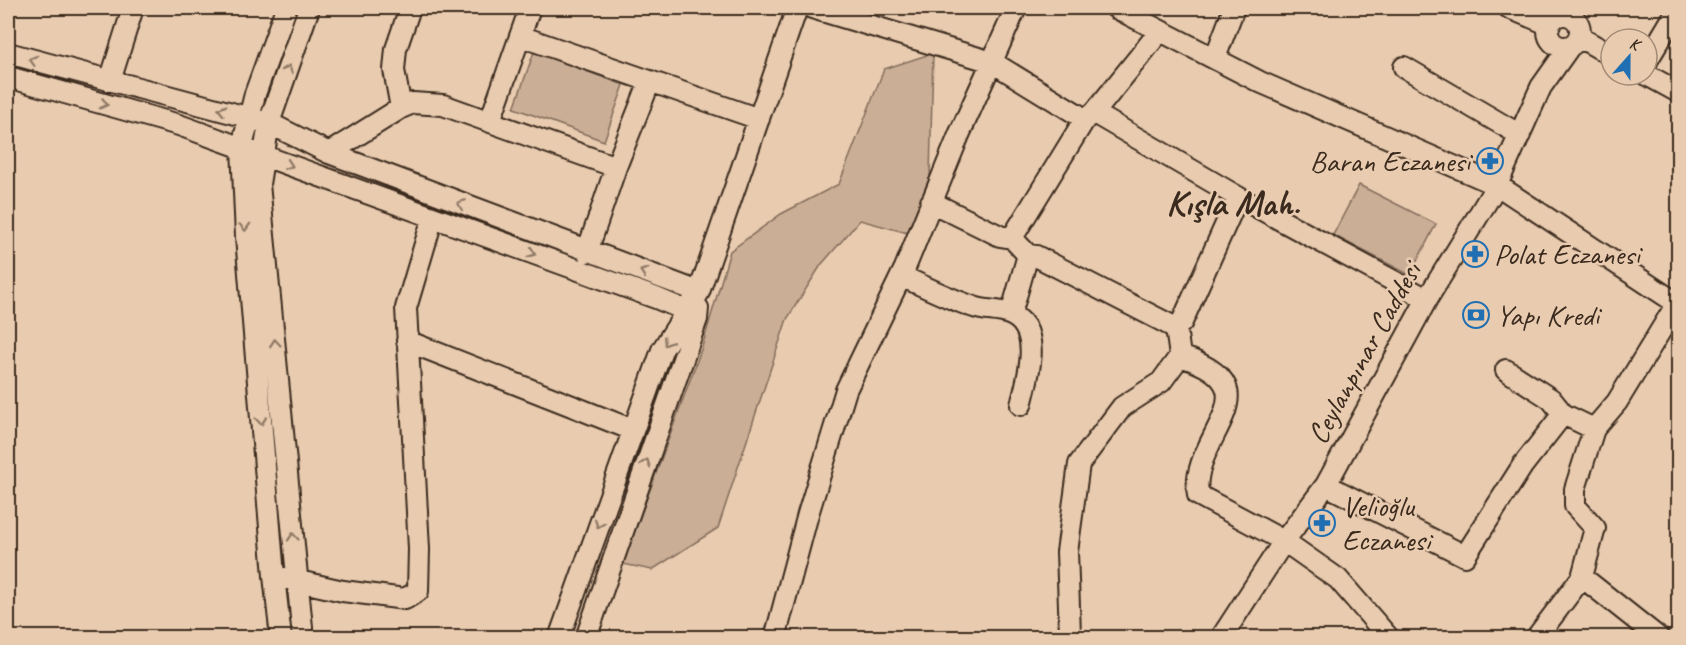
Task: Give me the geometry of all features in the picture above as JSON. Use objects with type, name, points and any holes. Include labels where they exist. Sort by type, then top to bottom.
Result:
[{"type":"street","points":[[110,81],[133,8]]},
{"type":"street","points":[[281,638],[246,237],[242,147],[255,94],[286,8]]},
{"type":"street","points":[[303,638],[259,184],[269,123],[309,8]]},
{"type":"street","points":[[401,108],[394,70],[396,49],[410,8]]},
{"type":"street","points":[[490,121],[530,8]]},
{"type":"street","points":[[586,638],[699,292],[796,8]]},
{"type":"street","points":[[812,8],[992,62],[1427,299]]},
{"type":"street","points":[[775,638],[808,514],[846,390],[901,276],[1016,8]]},
{"type":"street","points":[[1116,8],[1260,82],[1497,185],[1678,303],[1617,402],[1594,429],[1575,489],[1575,506],[1595,528],[1582,577],[1536,638]]},
{"type":"street","points":[[1215,58],[1234,8]]},
{"type":"street","points":[[1509,8],[1562,37],[1599,51]]},
{"type":"street","points":[[1659,41],[1678,9]]},
{"type":"street","points":[[1562,37],[1580,27],[1572,12]]},
{"type":"street","points":[[1012,238],[1090,116],[1160,31]]},
{"type":"street","points":[[520,36],[759,119]]},
{"type":"street","name":"Ceylanpınar Caddesi","points":[[1221,638],[1284,541],[1326,485],[1427,299],[1497,185],[1562,37]]},
{"type":"street","points":[[8,52],[110,81],[250,116],[329,153],[587,252],[699,292]]},
{"type":"street","points":[[1404,67],[1520,135]]},
{"type":"street","points":[[8,77],[178,125],[242,147],[692,315]]},
{"type":"street","points":[[587,252],[616,167],[650,81]]},
{"type":"street","points":[[1659,82],[1678,92]]},
{"type":"street","points":[[329,153],[401,108],[413,103],[443,105],[616,167]]},
{"type":"street","points":[[1176,328],[1182,322],[1238,197]]},
{"type":"street","points":[[931,202],[1000,236],[1012,238],[1028,255],[1036,256],[1176,328]]},
{"type":"street","points":[[274,576],[297,579],[343,591],[405,599],[418,591],[419,549],[406,308],[433,217]]},
{"type":"street","points":[[1011,314],[1028,255]]},
{"type":"street","points":[[901,276],[977,308],[1011,314],[1027,329],[1030,337],[1030,371],[1021,405]]},
{"type":"street","points":[[559,638],[662,350],[692,315]]},
{"type":"street","points":[[1072,636],[1067,552],[1078,464],[1122,407],[1161,382],[1180,356],[1176,328]]},
{"type":"street","points":[[407,341],[633,430]]},
{"type":"street","points":[[1180,356],[1202,363],[1219,377],[1227,387],[1229,398],[1224,416],[1202,460],[1197,484],[1198,495],[1284,541],[1338,579],[1389,638]]},
{"type":"street","points":[[1506,369],[1551,399],[1563,414],[1594,429]]},
{"type":"street","points":[[1326,485],[1465,556],[1523,465],[1563,414]]},
{"type":"street","points":[[1582,577],[1659,638]]},
{"type":"shaded area","points":[[534,52],[624,85],[604,141],[514,108]]},
{"type":"shaded area","points":[[933,53],[930,177],[908,233],[860,220],[821,265],[787,319],[718,528],[652,570],[623,564],[702,347],[730,251],[781,214],[839,184],[884,69]]},
{"type":"shaded area","points":[[1359,185],[1436,224],[1410,275],[1333,235]]},
{"type":"place","name":"Baran Eczanesi","points":[[1490,161]]},
{"type":"place","name":"Polat Eczanesi","points":[[1475,254]]},
{"type":"place","name":"Yapı Kredi","points":[[1476,315]]},
{"type":"place","name":"Velioğlu Eczanesi","points":[[1322,523]]},
{"type":"district","name":"Kışla Mah.","points":[[1233,202]]}]
